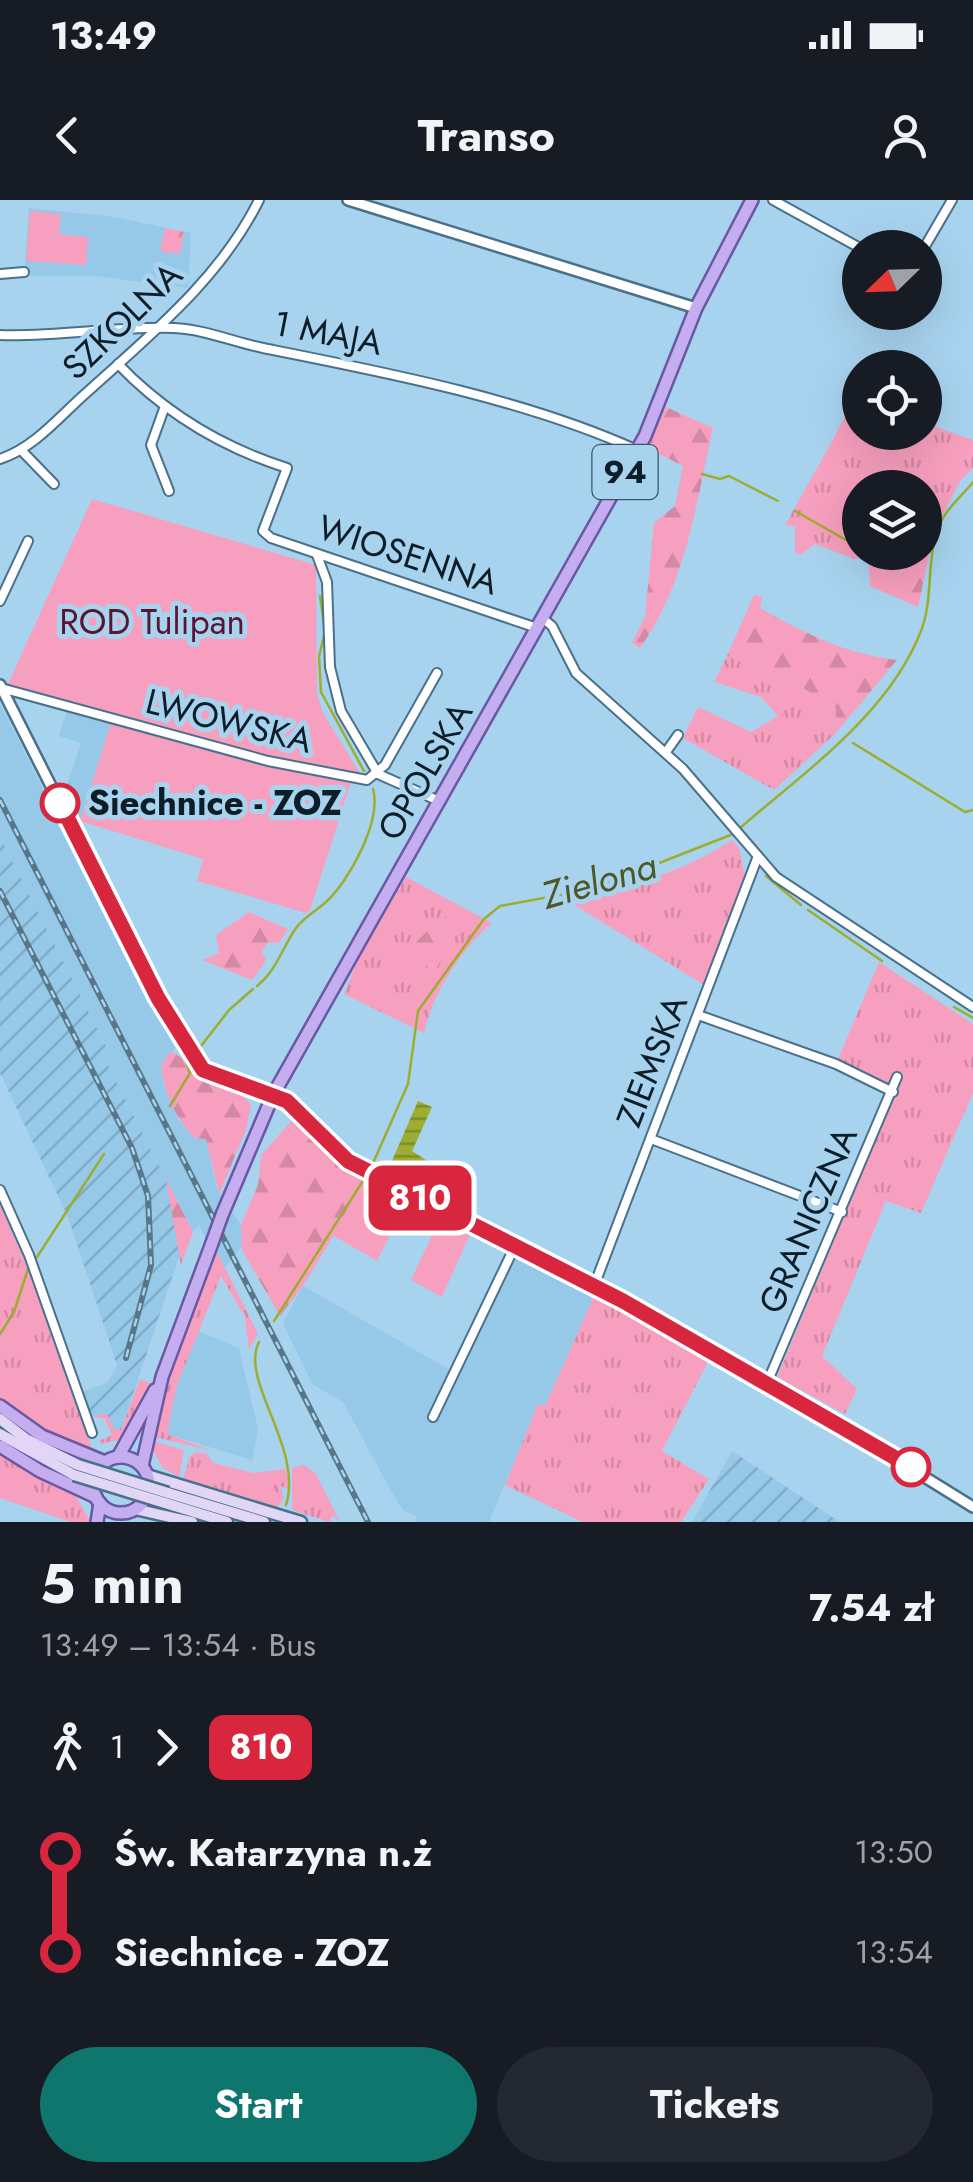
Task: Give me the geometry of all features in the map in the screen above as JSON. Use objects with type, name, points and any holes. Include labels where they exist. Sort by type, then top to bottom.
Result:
[{"type":"main road","name":"OPOLSKA","points":[[118,1457],[162,1377],[272,1095],[637,450],[696,308],[752,200]]},
{"type":"main road","name":"OPOLSKA","points":[[144,1471],[162,1377]]},
{"type":"main road","points":[[0,1406],[42,1436],[105,1462]]},
{"type":"main road","points":[[0,1420],[76,1470]]},
{"type":"main road","points":[[0,1434],[76,1470],[264,1522]]},
{"type":"main road","points":[[0,1446],[98,1500],[108,1510],[192,1522]]},
{"type":"main road","points":[[97,1522],[94,1478],[105,1462],[118,1457],[144,1471],[301,1522]]},
{"type":"main road","name":"94","points":[[127,1514],[147,1494],[144,1471]]},
{"type":"main road","points":[[166,1498],[227,1522]]},
{"type":"street","name":"SZKOLNA","points":[[0,458],[21,450],[204,282],[259,200]]},
{"type":"street","points":[[348,200],[696,308]]},
{"type":"street","points":[[773,200],[842,238]]},
{"type":"street","points":[[934,230],[952,200]]},
{"type":"street","points":[[0,274],[24,272]]},
{"type":"street","name":"1 MAJA","points":[[0,334],[58,336],[84,329],[178,328],[388,372],[600,434],[637,450]]},
{"type":"street","points":[[118,364],[165,406],[151,444],[169,491]]},
{"type":"street","name":"WIOSENNA","points":[[165,406],[228,447],[287,468],[263,531],[317,555],[540,623]]},
{"type":"street","points":[[21,450],[54,484]]},
{"type":"street","points":[[0,601],[28,541]]},
{"type":"street","points":[[317,555],[327,582],[335,696],[378,774]]},
{"type":"street","points":[[540,623],[552,626],[576,673],[666,752],[776,877],[973,1007]]},
{"type":"street","points":[[378,774],[437,673]]},
{"type":"street","points":[[1,687],[194,1062],[211,1074],[287,1101],[358,1166],[594,1286],[767,1383],[973,1508]]},
{"type":"street","name":"LWOWSKA","points":[[1,687],[268,761],[360,780],[378,774],[440,801]]},
{"type":"street","points":[[666,752],[678,736]]},
{"type":"street","name":"ZIEMSKA","points":[[594,1286],[701,1016],[758,856]]},
{"type":"street","points":[[701,1016],[836,1064],[894,1092]]},
{"type":"street","name":"GRANICZNA","points":[[767,1383],[897,1078]]},
{"type":"street","points":[[652,1140],[842,1212]]},
{"type":"street","points":[[0,1190],[29,1255],[92,1433]]},
{"type":"street","points":[[433,1417],[516,1246]]},
{"type":"shaded area","points":[[29,208],[115,217],[191,233],[188,288],[95,276],[24,276]]},
{"type":"shaded area","points":[[0,704],[175,1048],[161,1064],[163,1082],[178,1119],[194,1138],[206,1138],[217,1190],[241,1225],[243,1245],[222,1271],[199,1225],[193,1231],[103,1056],[110,1053],[0,837]]},
{"type":"shaded area","points":[[67,710],[111,723],[80,821],[74,819],[63,797],[81,743],[59,736]]},
{"type":"shaded area","points":[[0,837],[110,1054],[103,1056],[193,1232],[178,1260],[121,1430],[114,1429],[107,1414],[90,1416],[81,1393],[108,1382],[117,1365],[68,1217],[0,1073]]},
{"type":"shaded area","points":[[418,1101],[432,1107],[412,1151],[455,1179],[475,1201],[473,1208],[391,1163]]},
{"type":"shaded area","points":[[515,1254],[595,1294],[545,1406],[538,1405],[489,1522],[416,1522],[416,1516],[403,1510],[391,1491],[343,1402],[312,1384],[283,1323],[303,1286],[450,1370],[429,1414],[436,1418]]},
{"type":"shaded area","points":[[198,1331],[239,1348],[258,1429],[252,1460],[167,1434],[176,1388]]},
{"type":"shaded area","points":[[732,1451],[840,1522],[692,1522]]},
{"type":"green space","points":[[30,211],[61,214],[59,234],[88,237],[86,265],[26,261]]},
{"type":"green space","points":[[165,228],[184,232],[180,254],[160,251]]},
{"type":"green space","points":[[666,407],[713,428],[679,570],[656,623],[640,648],[632,643],[645,617],[654,523],[675,506],[683,466],[648,448]]},
{"type":"green space","points":[[842,420],[842,450],[942,450],[942,429],[973,440],[973,468],[960,481],[942,516],[942,470],[842,470],[842,554],[815,544],[800,555],[795,552],[795,526],[785,525]]},
{"type":"green space","name":"ROD Tulipan","points":[[92,499],[316,565],[317,694],[323,713],[360,773],[357,776],[266,757],[8,684]]},
{"type":"green space","points":[[869,570],[890,570],[899,576],[904,570],[926,570],[918,607],[870,586]]},
{"type":"green space","points":[[754,595],[762,597],[760,608],[810,634],[843,648],[897,660],[835,734],[836,708],[791,681],[727,656]]},
{"type":"green space","points":[[727,656],[791,681],[836,708],[835,734],[774,790],[683,738],[698,707],[751,732],[778,716],[761,697],[714,682]]},
{"type":"green space","name":"ROD Tulipan","points":[[111,723],[243,759],[351,782],[310,910],[306,913],[197,881],[203,859],[80,821]]},
{"type":"green space","points":[[732,840],[739,848],[745,877],[706,986],[568,901],[653,878]]},
{"type":"green space","points":[[406,877],[492,923],[450,973],[424,1033],[344,994],[358,959]]},
{"type":"green space","points":[[249,912],[288,929],[279,943],[268,942],[261,953],[267,959],[252,980],[202,960],[219,953],[216,935]]},
{"type":"green space","points":[[443,916],[464,923],[434,972],[411,954],[414,944]]},
{"type":"green space","points":[[879,962],[973,1024],[973,1093],[921,1213],[886,1201],[822,1356],[857,1389],[845,1414],[777,1377],[900,1083],[891,1086],[836,1064]]},
{"type":"green space","points":[[171,1051],[226,1084],[251,1105],[246,1130],[219,1194],[206,1139],[194,1138],[168,1095],[161,1065]]},
{"type":"green space","points":[[295,1117],[337,1161],[368,1179],[303,1286],[280,1316],[242,1250],[241,1225],[258,1185],[261,1155]]},
{"type":"green space","points":[[166,1179],[193,1232],[181,1265]]},
{"type":"green space","points":[[368,1179],[418,1207],[421,1218],[437,1215],[471,1232],[442,1297],[411,1280],[436,1227],[402,1211],[377,1261],[331,1234]]},
{"type":"green space","points":[[0,1205],[26,1264],[92,1449],[52,1439],[0,1402]]},
{"type":"green space","points":[[216,1250],[258,1334],[249,1350],[245,1317],[221,1276],[176,1388],[167,1434],[213,1451],[155,1437],[173,1359]]},
{"type":"green space","points":[[595,1294],[709,1360],[662,1451],[709,1479],[681,1522],[583,1522],[505,1485],[538,1404],[545,1406]]},
{"type":"green space","points":[[140,1379],[152,1384],[125,1438],[102,1444],[99,1441],[112,1435],[105,1419],[90,1416],[107,1414],[114,1429],[121,1430]]},
{"type":"green space","points":[[156,1442],[184,1450],[179,1477],[163,1468],[151,1447]]},
{"type":"green space","points":[[0,1451],[74,1493],[91,1522],[71,1522],[0,1498]]},
{"type":"green space","points":[[196,1452],[207,1454],[213,1463],[254,1473],[286,1469],[289,1489],[280,1486],[284,1498],[278,1507],[183,1479],[190,1456]]},
{"type":"green space","points":[[304,1465],[316,1474],[340,1522],[333,1515],[329,1522],[292,1510],[292,1468]]},
{"type":"waterway","points":[[702,474],[720,479],[729,476],[778,501]]},
{"type":"waterway","name":"Zielona","points":[[739,829],[842,740],[888,689],[907,661],[925,617],[937,531],[946,513],[973,482]]},
{"type":"waterway","points":[[795,511],[842,538]]},
{"type":"waterway","points":[[320,596],[325,631],[319,657],[321,692],[364,771]]},
{"type":"waterway","points":[[853,743],[965,812],[973,810]]},
{"type":"waterway","points":[[257,986],[296,928],[335,892],[362,850],[373,817],[373,789]]},
{"type":"waterway","name":"Zielona","points":[[370,1170],[408,1084],[418,1011],[484,919],[500,906],[593,889],[733,834]]},
{"type":"waterway","points":[[766,876],[801,905]]},
{"type":"waterway","points":[[808,910],[882,961]]},
{"type":"waterway","points":[[198,1050],[229,1010],[253,989]]},
{"type":"waterway","points":[[954,1007],[973,1018]]},
{"type":"waterway","points":[[170,1106],[190,1073],[186,1061]]},
{"type":"waterway","points":[[37,1257],[104,1154]]},
{"type":"waterway","name":"Zielona","points":[[274,1321],[366,1176]]},
{"type":"waterway","points":[[0,1334],[14,1312],[28,1269]]},
{"type":"waterway","name":"Zielona","points":[[259,1342],[255,1358],[257,1376],[287,1461],[286,1505]]},
{"type":"railway","points":[[0,800],[368,1522]]},
{"type":"railway","points":[[0,891],[132,1148],[148,1196],[151,1265],[126,1358]]},
{"type":"bus line","name":"810","points":[[60,803],[158,998],[194,1062],[203,1070],[287,1101],[348,1161],[623,1301],[911,1467]]},
{"type":"place","name":"Siechnice - ZOZ","points":[[60,803]]}]
